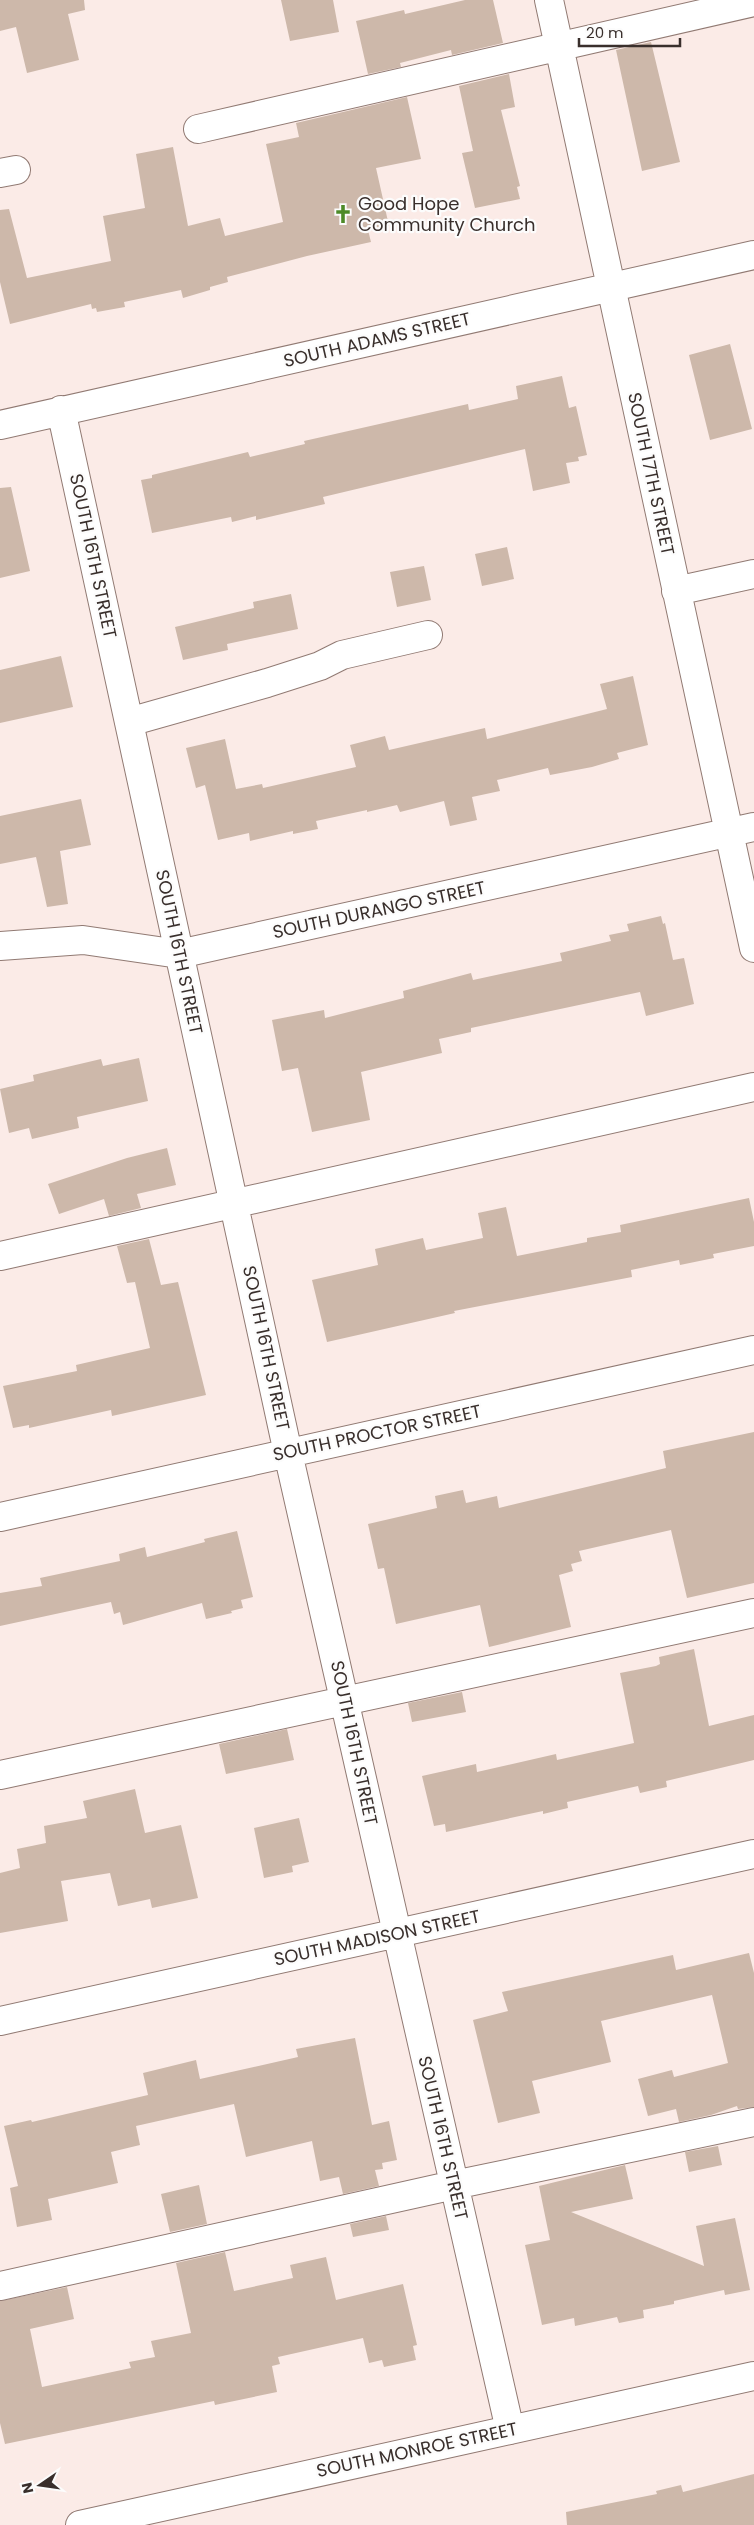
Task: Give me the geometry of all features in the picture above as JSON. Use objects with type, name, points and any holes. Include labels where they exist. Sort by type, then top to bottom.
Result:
[{"type":"street","name":"SOUTH 17TH STREET","points":[[549,0],[676,591],[741,830],[754,948]]},
{"type":"street","points":[[198,128],[754,2]]},
{"type":"street","name":"SOUTH ADAMS STREET","points":[[0,425],[754,255]]},
{"type":"street","name":"SOUTH 16TH STREET","points":[[61,410],[288,1453],[510,2430]]},
{"type":"street","points":[[676,591],[754,574]]},
{"type":"street","points":[[129,722],[267,683],[320,666],[342,655],[428,634]]},
{"type":"street","name":"SOUTH DURANGO STREET","points":[[0,946],[83,940],[179,954],[741,830]]},
{"type":"street","points":[[0,1256],[754,1088]]},
{"type":"street","name":"SOUTH PROCTOR STREET","points":[[0,1517],[754,1350]]},
{"type":"street","points":[[0,1775],[754,1613]]},
{"type":"street","name":"SOUTH MADISON STREET","points":[[0,2021],[754,1854]]},
{"type":"street","points":[[0,2286],[454,2185],[754,2122]]},
{"type":"street","name":"SOUTH MONROE STREET","points":[[80,2525],[754,2376]]},
{"type":"building","points":[[0,0],[84,0],[85,10],[68,14],[79,60],[27,73],[16,27],[0,31]]},
{"type":"building","points":[[281,0],[333,0],[339,32],[290,41]]},
{"type":"building","points":[[465,0],[493,0],[503,43],[452,55],[451,50],[400,63],[401,67],[368,74],[356,21],[404,10],[405,14]]},
{"type":"building","points":[[651,42],[680,162],[642,171],[616,50]]},
{"type":"building","points":[[509,74],[515,107],[501,110],[520,186],[517,187],[520,199],[475,208],[462,153],[473,151],[459,86]]},
{"type":"building","points":[[407,97],[421,159],[376,168],[389,226],[368,230],[371,242],[307,256],[227,277],[228,282],[210,287],[210,290],[183,298],[181,290],[124,302],[125,307],[97,312],[96,308],[92,309],[91,304],[10,324],[0,282],[0,210],[9,209],[27,278],[111,261],[103,216],[145,208],[136,154],[173,147],[188,226],[220,218],[225,236],[283,222],[266,144],[299,137],[296,123]]},
{"type":"building","points":[[730,344],[752,429],[710,440],[689,355]]},
{"type":"building","points":[[562,376],[569,408],[576,406],[587,455],[578,457],[579,461],[566,463],[570,483],[533,491],[525,449],[323,497],[325,504],[256,520],[256,516],[232,522],[231,517],[152,533],[141,480],[152,478],[152,475],[248,452],[250,457],[305,444],[304,441],[468,404],[469,410],[518,399],[516,386]]},
{"type":"building","points":[[11,487],[30,571],[0,578],[0,488]]},
{"type":"building","points":[[507,547],[514,579],[482,586],[475,554]]},
{"type":"building","points":[[424,566],[431,600],[397,607],[390,572]]},
{"type":"building","points":[[291,594],[298,629],[227,644],[228,650],[183,660],[175,627],[254,608],[253,602]]},
{"type":"building","points":[[61,656],[73,707],[0,723],[0,670]]},
{"type":"building","points":[[633,676],[648,745],[617,753],[619,759],[592,767],[550,775],[548,768],[497,780],[500,791],[472,797],[477,820],[450,826],[444,801],[400,812],[397,805],[316,821],[318,829],[293,834],[293,831],[250,841],[249,833],[218,840],[205,785],[196,788],[186,748],[225,739],[236,789],[262,784],[263,788],[356,767],[350,745],[385,736],[389,750],[485,728],[487,739],[607,709],[600,684]]},
{"type":"building","points":[[81,799],[91,845],[60,851],[68,904],[47,907],[36,857],[0,864],[0,816]]},
{"type":"building","points":[[661,916],[663,924],[665,923],[673,960],[684,958],[694,1004],[646,1016],[640,992],[471,1028],[471,1032],[439,1039],[442,1053],[361,1072],[370,1120],[312,1132],[298,1068],[282,1071],[272,1020],[324,1010],[325,1018],[404,998],[403,991],[471,973],[473,980],[562,961],[560,953],[611,941],[609,935],[629,931],[627,924]]},
{"type":"building","points":[[139,1058],[148,1101],[77,1117],[79,1128],[32,1139],[29,1128],[9,1133],[0,1089],[34,1081],[33,1075],[101,1059],[103,1066]]},
{"type":"building","points":[[167,1148],[176,1185],[137,1194],[141,1208],[109,1216],[104,1199],[59,1214],[48,1184],[127,1158]]},
{"type":"building","points":[[749,1198],[754,1222],[754,1246],[713,1254],[714,1258],[680,1265],[679,1260],[631,1270],[632,1277],[454,1311],[455,1313],[327,1342],[312,1280],[378,1265],[375,1249],[423,1238],[426,1250],[483,1238],[478,1213],[506,1207],[517,1256],[587,1242],[587,1238],[621,1232],[620,1225]]},
{"type":"building","points":[[149,1239],[161,1285],[178,1282],[206,1395],[112,1416],[111,1410],[29,1428],[29,1425],[13,1428],[3,1386],[77,1371],[76,1365],[150,1348],[135,1282],[127,1283],[117,1246]]},
{"type":"building","points":[[754,1432],[754,1583],[687,1598],[671,1530],[579,1551],[582,1561],[571,1564],[573,1571],[559,1575],[571,1627],[489,1647],[480,1605],[396,1624],[384,1568],[378,1569],[368,1524],[437,1508],[435,1496],[463,1490],[466,1503],[497,1496],[499,1508],[666,1468],[663,1451]]},
{"type":"building","points":[[237,1531],[253,1597],[241,1600],[243,1608],[231,1611],[232,1613],[206,1619],[202,1603],[123,1625],[120,1612],[114,1614],[111,1602],[0,1626],[0,1593],[42,1586],[40,1578],[120,1561],[119,1554],[145,1547],[147,1557],[205,1542],[204,1539]]},
{"type":"building","points":[[694,1649],[709,1726],[754,1715],[754,1760],[666,1781],[667,1787],[640,1793],[638,1786],[567,1802],[568,1808],[543,1814],[543,1811],[446,1832],[445,1824],[434,1826],[422,1776],[476,1764],[477,1772],[556,1754],[557,1760],[634,1743],[620,1673],[656,1666],[660,1664],[659,1657]]},
{"type":"building","points":[[462,1692],[466,1712],[412,1722],[408,1703]]},
{"type":"building","points":[[287,1729],[294,1760],[226,1774],[219,1744]]},
{"type":"building","points":[[135,1789],[145,1833],[181,1825],[198,1898],[152,1908],[150,1899],[118,1906],[110,1873],[61,1881],[68,1921],[0,1933],[0,1873],[20,1868],[17,1849],[46,1843],[44,1826],[87,1818],[83,1801]]},
{"type":"building","points":[[299,1818],[309,1862],[292,1866],[293,1872],[264,1878],[254,1828]]},
{"type":"building","points":[[749,1953],[754,1973],[754,2107],[738,2109],[737,2106],[711,2115],[679,2122],[676,2109],[648,2116],[638,2079],[672,2070],[674,2077],[728,2063],[712,1995],[601,2021],[611,2062],[532,2081],[540,2113],[498,2123],[473,2020],[508,2011],[502,1992],[673,1955],[676,1970]]},
{"type":"building","points":[[355,2038],[372,2125],[389,2121],[397,2160],[382,2163],[383,2169],[375,2170],[379,2186],[343,2194],[339,2177],[320,2181],[312,2141],[246,2157],[234,2104],[136,2126],[140,2145],[111,2152],[118,2183],[48,2199],[52,2220],[17,2227],[10,2188],[18,2186],[4,2126],[31,2120],[32,2122],[148,2095],[143,2073],[196,2060],[200,2079],[298,2057],[296,2049]]},
{"type":"building","points":[[718,2146],[722,2165],[689,2172],[685,2152]]},
{"type":"building","points":[[625,2165],[633,2199],[571,2212],[704,2266],[696,2226],[735,2218],[750,2290],[725,2295],[724,2290],[674,2301],[674,2304],[643,2310],[644,2318],[619,2323],[617,2317],[575,2326],[574,2318],[542,2325],[525,2245],[550,2240],[539,2186]]},
{"type":"building","points":[[199,2185],[207,2224],[170,2232],[161,2194]]},
{"type":"building","points":[[386,2216],[389,2230],[353,2237],[350,2224]]},
{"type":"building","points":[[225,2252],[234,2291],[293,2278],[290,2265],[326,2257],[336,2300],[403,2284],[417,2345],[413,2346],[416,2360],[384,2367],[382,2360],[369,2363],[363,2338],[278,2357],[280,2364],[272,2366],[277,2392],[215,2405],[214,2401],[5,2444],[0,2423],[0,2301],[67,2287],[74,2319],[30,2329],[42,2387],[131,2368],[129,2362],[155,2357],[151,2341],[191,2333],[176,2263]]},
{"type":"building","points":[[754,2474],[754,2525],[567,2525],[566,2512],[657,2494],[656,2491],[681,2485],[683,2492]]},
{"type":"place","name":"Good Hope Community Church","points":[[343,214]]}]
